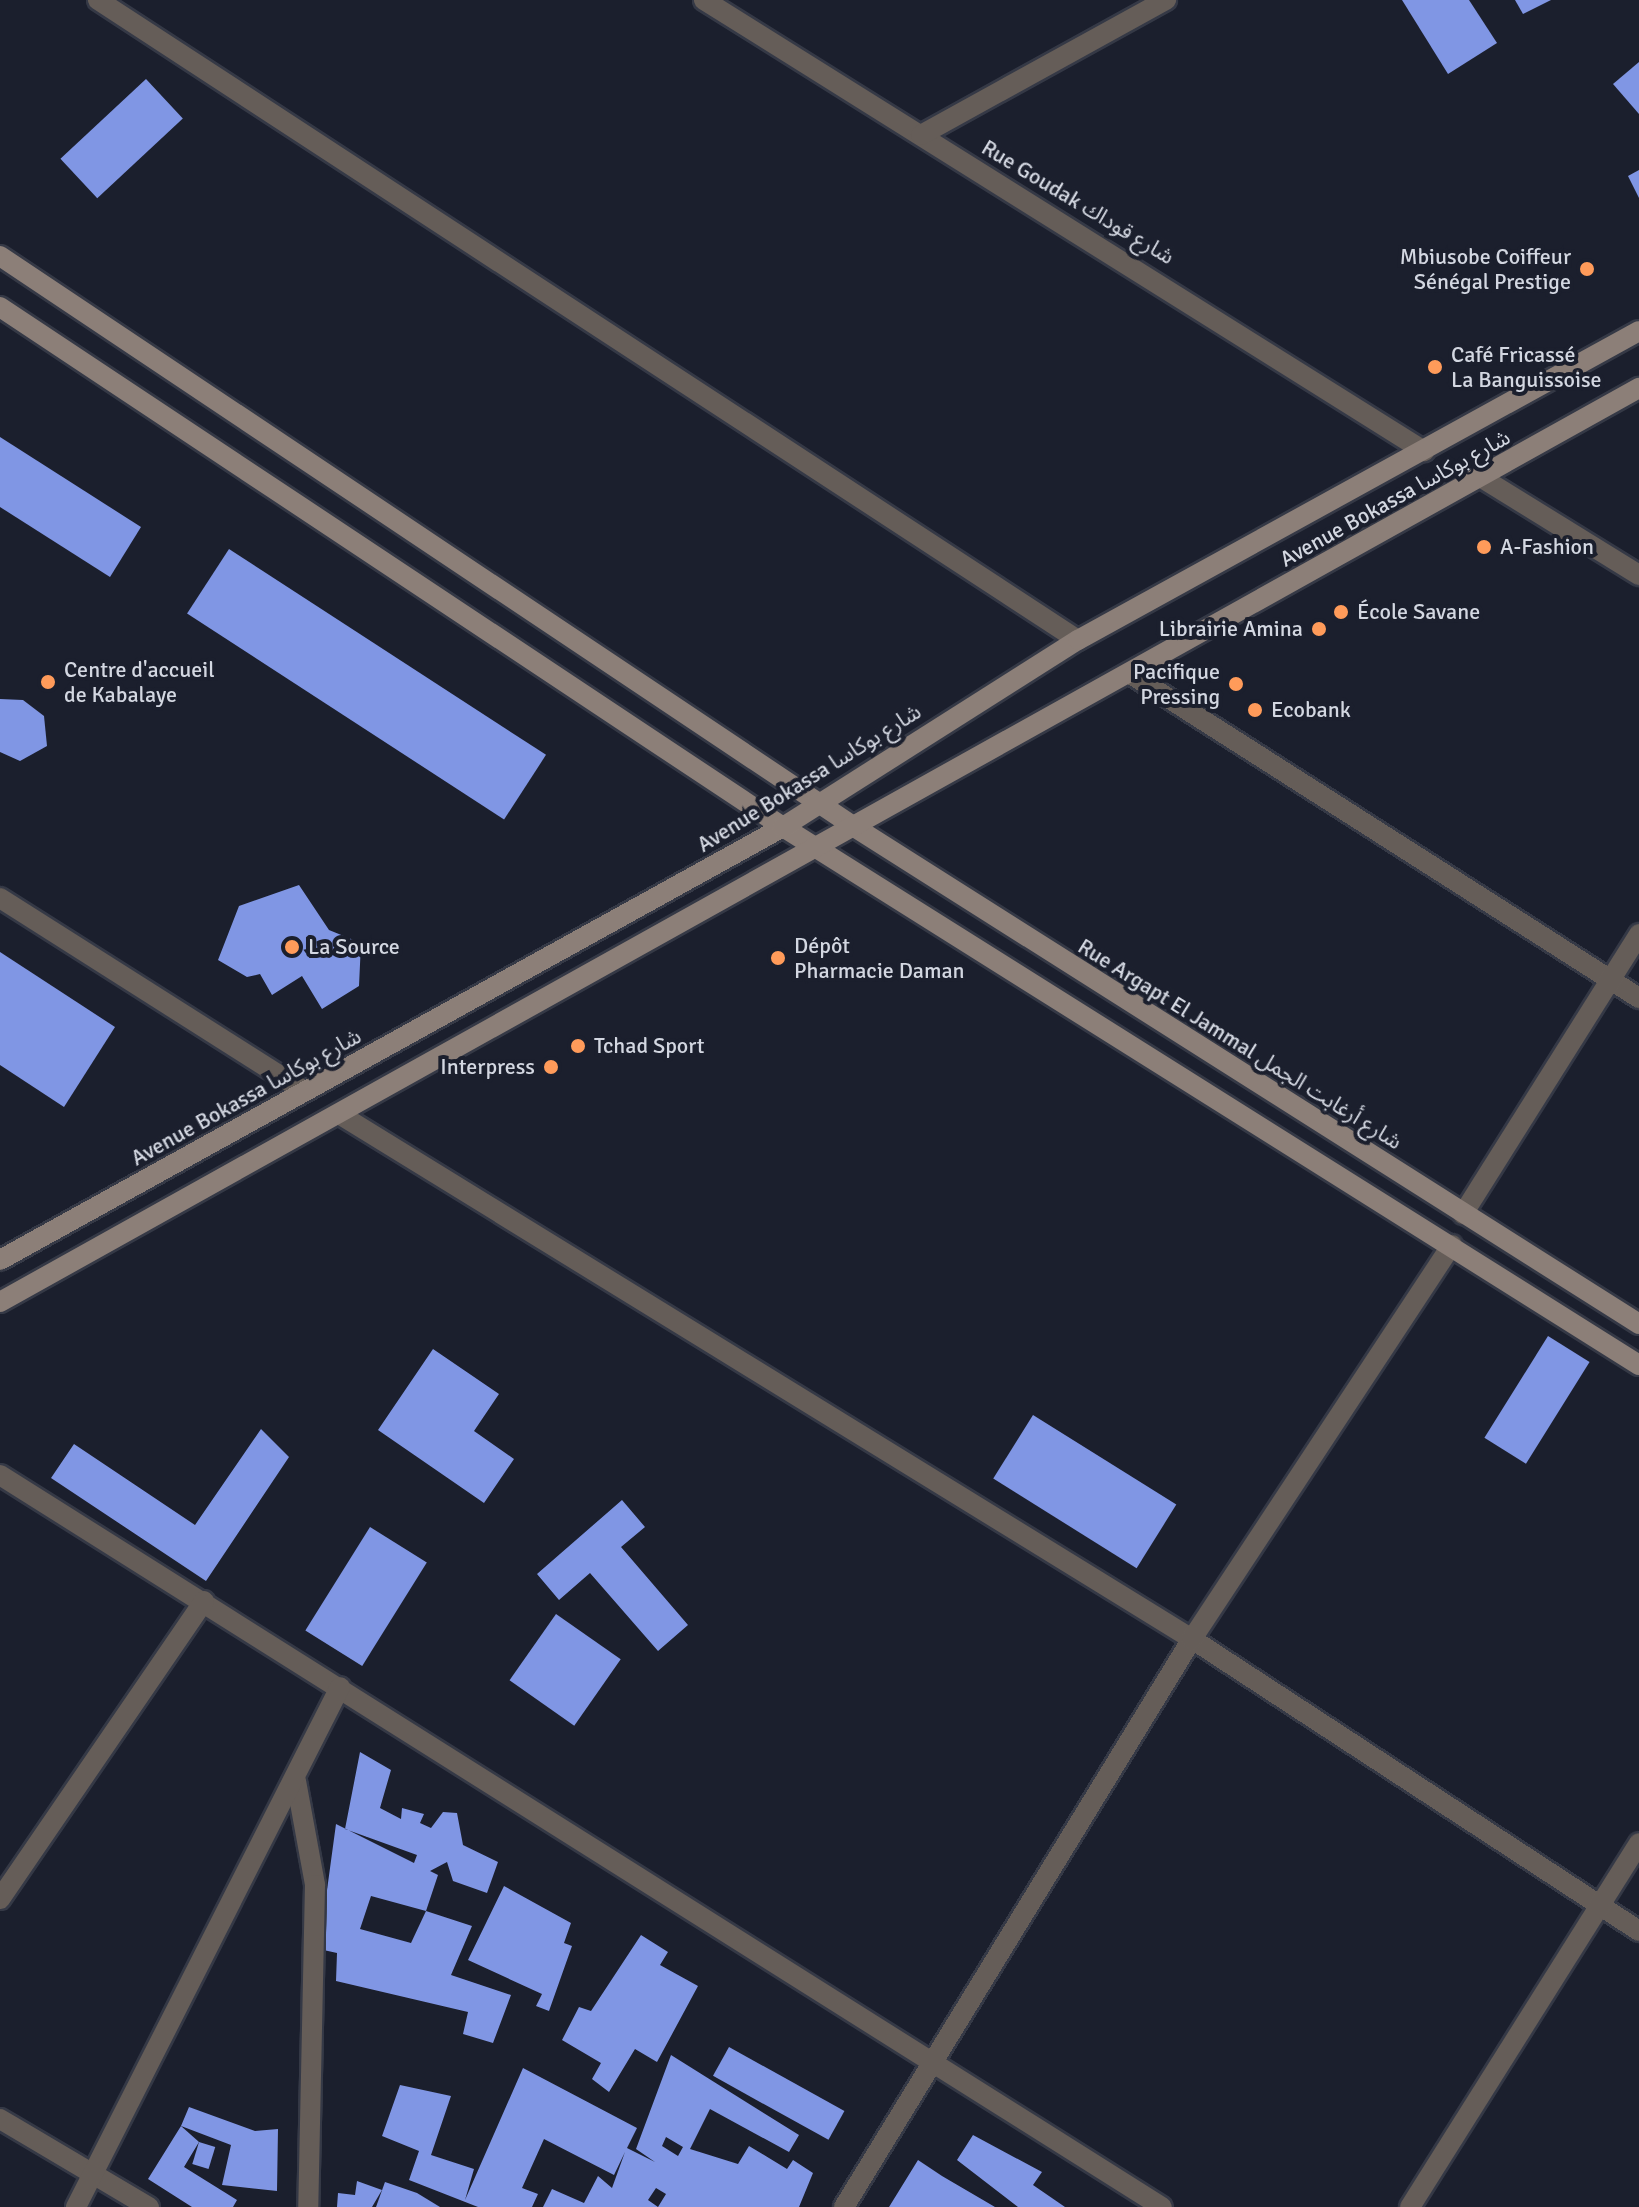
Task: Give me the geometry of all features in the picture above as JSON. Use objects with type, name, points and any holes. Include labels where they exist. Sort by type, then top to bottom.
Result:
[{"type":"street","points":[[98,0],[1078,640]]},
{"type":"street","name":"Rue Goudak شارع قوداك","points":[[704,0],[1424,451]]},
{"type":"street","points":[[921,135],[1166,0]]},
{"type":"street","name":"Rue Argapt El Jammal شارع أرغابت الجمل","points":[[0,256],[856,828],[1639,1324]]},
{"type":"street","points":[[0,307],[783,827],[1639,1365]]},
{"type":"street","name":"Avenue Bokassa شارع بوكاسا","points":[[0,1260],[783,827],[817,802],[1078,640],[1639,331]]},
{"type":"street","name":"Avenue Bokassa شارع بوكاسا","points":[[0,1302],[819,849],[1639,388]]},
{"type":"street","points":[[1482,478],[1639,575]]},
{"type":"street","points":[[1129,673],[1639,998]]},
{"type":"street","points":[[0,898],[304,1091]]},
{"type":"street","points":[[1463,1214],[1639,934]]},
{"type":"street","points":[[339,1114],[1192,1639],[1639,1931]]},
{"type":"street","points":[[844,2207],[1192,1639],[1452,1245]]},
{"type":"street","points":[[0,1475],[935,2059],[1162,2207]]},
{"type":"street","points":[[0,1899],[204,1601]]},
{"type":"street","points":[[76,2207],[95,2176],[296,1781],[340,1687]]},
{"type":"street","points":[[296,1781],[315,1885],[308,2207]]},
{"type":"street","points":[[1410,2207],[1639,1843]]},
{"type":"street","points":[[0,2119],[149,2207]]},
{"type":"building","points":[[1402,0],[1469,0],[1497,43],[1448,74]]},
{"type":"building","points":[[1515,0],[1551,0],[1523,14]]},
{"type":"building","points":[[1639,62],[1639,114],[1613,84]]},
{"type":"building","points":[[146,79],[183,118],[97,198],[60,159]]},
{"type":"building","points":[[1639,170],[1639,198],[1628,176]]},
{"type":"building","points":[[0,437],[141,527],[110,577],[0,507]]},
{"type":"building","points":[[229,549],[546,755],[504,819],[187,614]]},
{"type":"building","points":[[0,699],[23,700],[44,716],[47,746],[20,761],[0,752]]},
{"type":"building","points":[[299,885],[329,930],[361,943],[359,986],[322,1009],[302,976],[272,995],[260,974],[247,977],[218,960],[239,906]]},
{"type":"building","points":[[0,952],[115,1027],[64,1107],[0,1065]]},
{"type":"building","points":[[1548,1336],[1590,1362],[1526,1464],[1484,1438]]},
{"type":"building","points":[[433,1349],[499,1394],[474,1431],[514,1459],[484,1503],[378,1430]]},
{"type":"building","points":[[1033,1415],[1176,1505],[1137,1568],[993,1479]]},
{"type":"building","points":[[261,1429],[289,1457],[206,1581],[51,1478],[74,1444],[195,1525]]},
{"type":"building","points":[[622,1500],[645,1527],[621,1547],[688,1625],[658,1651],[590,1573],[559,1600],[537,1574]]},
{"type":"building","points":[[370,1527],[427,1563],[362,1666],[305,1630]]},
{"type":"building","points":[[556,1614],[621,1659],[574,1726],[510,1680]]},
{"type":"building","points":[[360,1752],[391,1770],[380,1808],[401,1819],[402,1808],[424,1814],[420,1823],[431,1828],[443,1812],[457,1813],[463,1845],[498,1862],[487,1893],[453,1881],[447,1862],[430,1871],[438,1875],[426,1911],[472,1926],[451,1975],[511,1995],[493,2043],[463,2034],[468,2012],[336,1981],[337,1953],[319,1949],[336,1824],[345,1829]],"holes":[[[349,1830],[417,1855],[414,1863]],[[371,1896],[426,1911],[411,1943],[360,1929]]]},
{"type":"building","points":[[504,1886],[571,1923],[564,1943],[572,1946],[549,2011],[536,2006],[542,1994],[468,1960]]},
{"type":"building","points":[[641,1935],[668,1952],[660,1965],[698,1986],[657,2062],[635,2049],[609,2092],[592,2079],[601,2063],[562,2040],[579,2007],[591,2011]]},
{"type":"building","points":[[729,2047],[844,2111],[828,2140],[713,2076]]},
{"type":"building","points":[[671,2055],[799,2135],[789,2152],[710,2109],[690,2149],[738,2164],[749,2146],[787,2169],[793,2160],[813,2173],[799,2207],[658,2207],[543,2207],[552,2189],[584,2203],[598,2176],[612,2188],[625,2152],[614,2175],[544,2139],[522,2188],[538,2194],[532,2207],[478,2207],[409,2180],[419,2151],[382,2136],[400,2085],[451,2096],[431,2155],[474,2169],[465,2200],[523,2068],[637,2128],[627,2148],[655,2162],[636,2149]],"holes":[[[666,2137],[683,2147],[678,2156],[662,2146]],[[656,2188],[666,2194],[658,2207],[648,2200]]]},
{"type":"building","points":[[189,2107],[255,2131],[278,2129],[277,2191],[222,2185],[231,2145],[181,2126]]},
{"type":"building","points":[[181,2126],[199,2142],[184,2167],[237,2200],[233,2207],[192,2207],[148,2179]]},
{"type":"building","points":[[973,2135],[1042,2172],[1033,2185],[1065,2207],[1018,2207],[957,2160]]},
{"type":"building","points":[[199,2142],[215,2147],[209,2169],[192,2164]]},
{"type":"building","points":[[918,2160],[942,2176],[995,2207],[889,2207]]},
{"type":"building","points":[[357,2181],[382,2190],[372,2207],[337,2207],[338,2193],[355,2195]]},
{"type":"building","points":[[385,2182],[417,2193],[440,2207],[376,2207]]},
{"type":"place","name":"Mbiusobe Coiffeur Sénégal Prestige","points":[[1587,269]]},
{"type":"place","name":"Café Fricassé La Banguissoise","points":[[1435,367]]},
{"type":"place","name":"A-Fashion","points":[[1484,547]]},
{"type":"place","name":"École Savane","points":[[1341,612]]},
{"type":"place","name":"Librairie Amina","points":[[1319,629]]},
{"type":"place","name":"Centre d'accueil de Kabalaye","points":[[48,682]]},
{"type":"place","name":"Pacifique Pressing","points":[[1236,684]]},
{"type":"place","name":"Ecobank","points":[[1255,710]]},
{"type":"place","name":"La Source","points":[[292,947]]},
{"type":"place","name":"Dépôt Pharmacie Daman","points":[[778,958]]},
{"type":"place","name":"Tchad Sport","points":[[578,1046]]},
{"type":"place","name":"Interpress","points":[[551,1067]]}]
